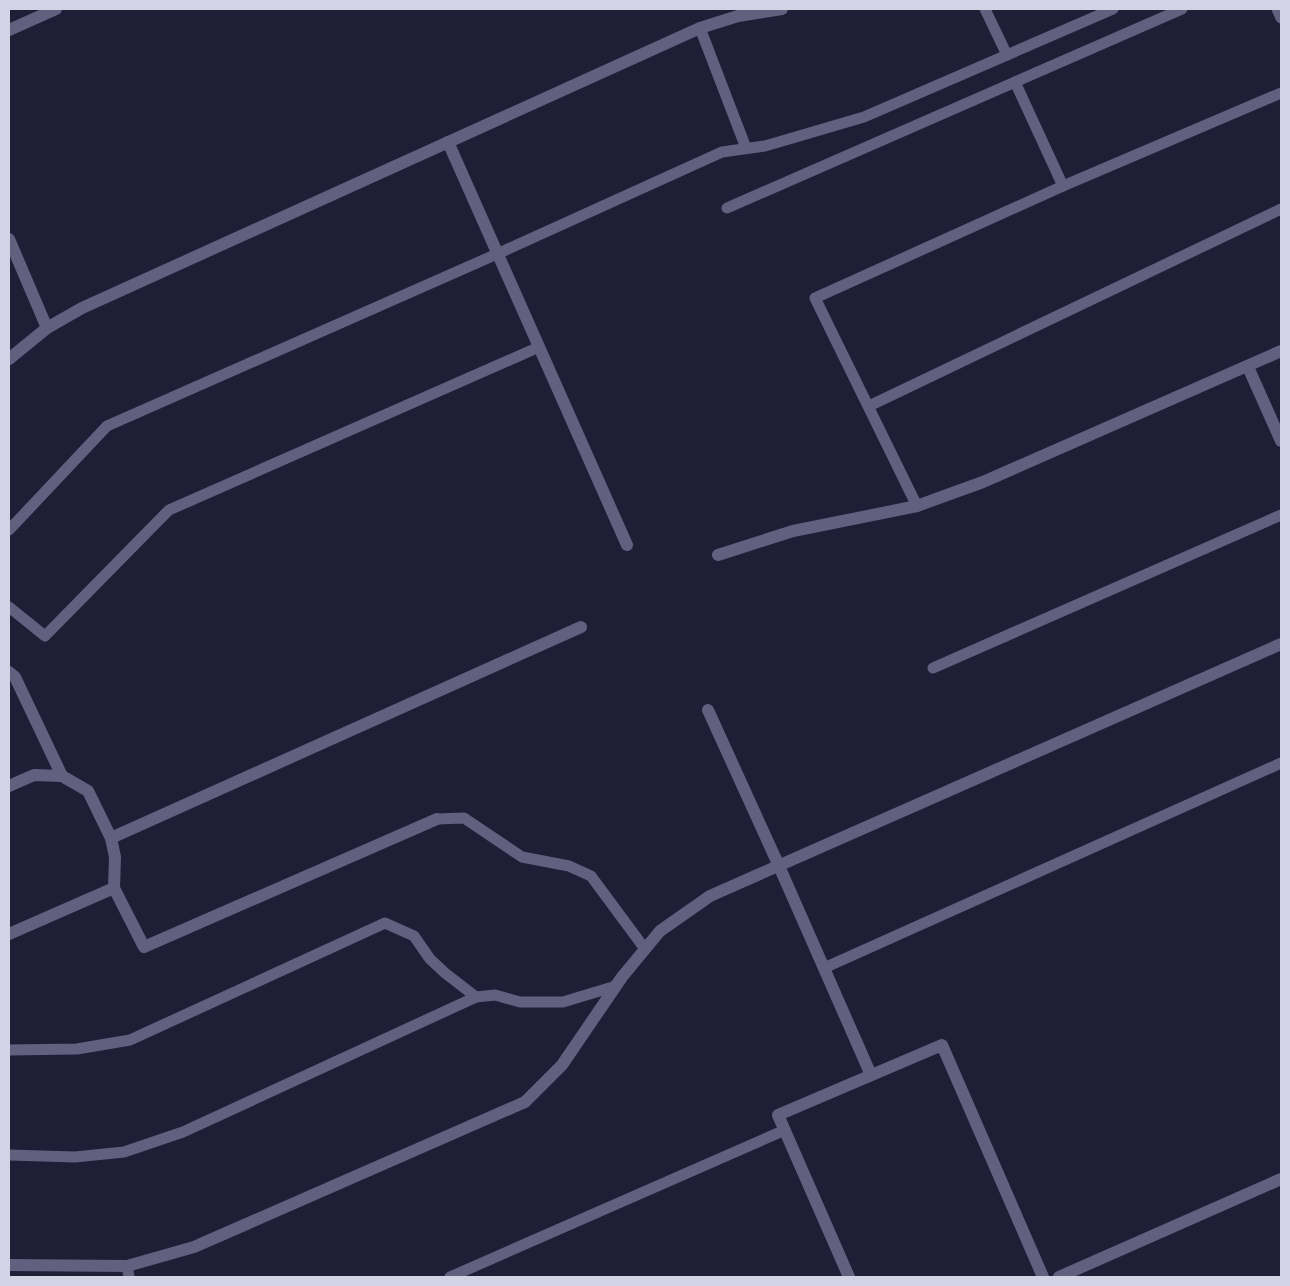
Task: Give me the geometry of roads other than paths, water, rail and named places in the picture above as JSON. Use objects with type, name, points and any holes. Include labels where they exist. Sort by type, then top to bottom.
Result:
[{"type":"street","points":[[9,30],[56,9]]},
{"type":"street","points":[[9,359],[47,328],[82,308],[448,142],[700,28],[738,16],[782,9]]},
{"type":"street","points":[[448,142],[627,545]]},
{"type":"street","points":[[9,239],[47,328]]},
{"type":"street","points":[[718,555],[793,531],[917,506],[983,482],[1281,351]]},
{"type":"street","points":[[1248,366],[1281,441]]},
{"type":"street","points":[[110,838],[581,628]]},
{"type":"street","points":[[9,1265],[128,1272],[194,1247],[525,1102],[562,1065],[616,986],[660,931],[710,896],[1281,644]]},
{"type":"street","points":[[9,672],[15,677],[62,776]]},
{"type":"street","points":[[708,710],[871,1075]]},
{"type":"street","points":[[9,786],[34,775],[62,776],[88,791],[110,838],[115,857],[114,888],[144,947],[437,819]]},
{"type":"street","points":[[9,934],[114,888]]},
{"type":"street","points":[[849,1277],[778,1114],[942,1045],[1043,1277]]},
{"type":"street","points":[[1059,1277],[1281,1180]]},
{"type":"lane","points":[[985,9],[1007,55]]},
{"type":"lane","points":[[9,530],[107,426],[498,254],[722,152],[765,146],[864,117],[1113,9]]},
{"type":"lane","points":[[727,208],[1182,9]]},
{"type":"lane","points":[[1277,9],[1281,18]]},
{"type":"lane","points":[[700,28],[746,148]]},
{"type":"lane","points":[[1015,82],[1063,186]]},
{"type":"lane","points":[[917,506],[815,298],[1063,186],[1281,93]]},
{"type":"lane","points":[[869,406],[1281,208]]},
{"type":"lane","points":[[9,608],[46,636],[169,510],[539,346]]},
{"type":"lane","points":[[933,668],[1281,516]]},
{"type":"lane","points":[[824,968],[1281,763]]},
{"type":"lane","points":[[437,819],[464,818],[522,857],[569,866],[591,876],[645,949]]},
{"type":"lane","points":[[9,1050],[76,1049],[130,1040],[385,923],[414,936],[430,959],[476,997]]},
{"type":"lane","points":[[9,1155],[75,1157],[124,1152],[184,1132],[476,997],[495,995],[520,1002],[563,1002],[616,986]]},
{"type":"lane","points":[[450,1277],[785,1130]]}]
